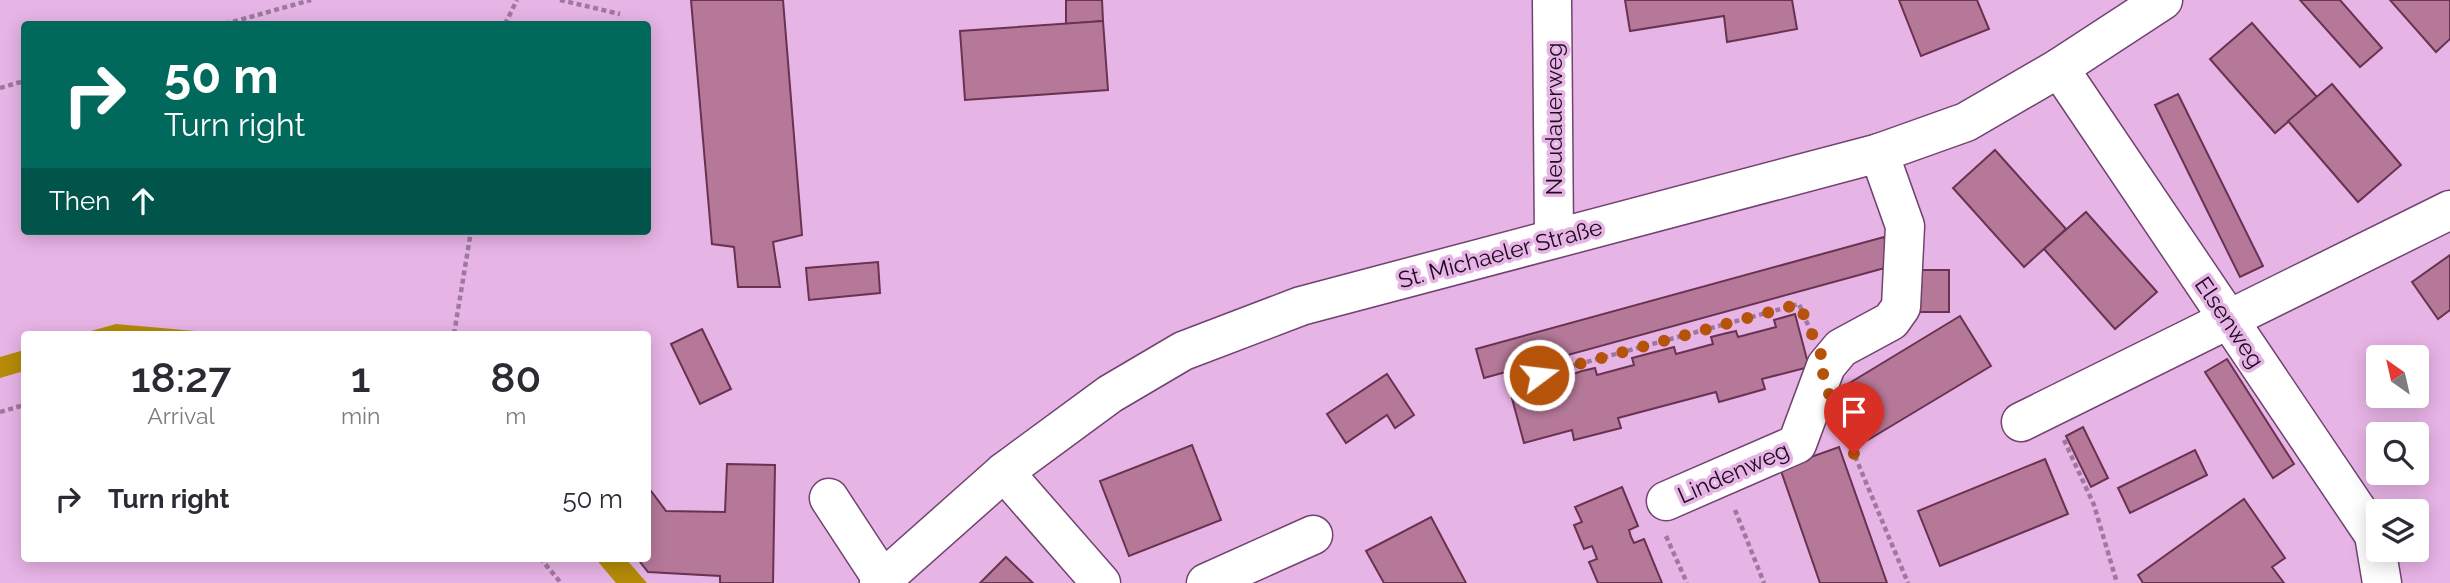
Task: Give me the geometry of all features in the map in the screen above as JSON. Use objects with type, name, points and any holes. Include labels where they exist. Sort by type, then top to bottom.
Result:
[{"type":"street","name":"Neudauerweg","points":[[1552,0],[1555,238]]},
{"type":"street","name":"St. Michaeler Straße","points":[[881,581],[1004,472],[1110,394],[1183,351],[1301,306],[1879,153],[1966,121],[2059,68],[2163,0]]},
{"type":"street","name":"Elsenweg","points":[[2059,68],[2374,535],[2382,583]]},
{"type":"street","name":"Lindenweg","points":[[1667,501],[1797,444],[1824,372],[1841,348],[1891,321],[1901,307],[1905,226],[1879,153]]},
{"type":"street","points":[[2035,414],[2450,210]]},
{"type":"street","points":[[1004,472],[1101,583]]},
{"type":"street","points":[[829,498],[881,581]]},
{"type":"street","points":[[1206,583],[1313,536]]},
{"type":"path","points":[[236,21],[311,0]]},
{"type":"path","points":[[506,21],[517,0]]},
{"type":"path","points":[[560,0],[620,14]]},
{"type":"path","points":[[0,88],[21,82]]},
{"type":"path","points":[[454,331],[470,235]]},
{"type":"path","points":[[1513,382],[1799,304],[1908,583]]},
{"type":"path","points":[[0,412],[21,406]]},
{"type":"path","points":[[2035,414],[2094,505],[2117,583]]},
{"type":"path","points":[[1721,477],[1763,583]]},
{"type":"path","points":[[1667,501],[1662,526],[1687,583]]},
{"type":"path","points":[[543,562],[561,583]]},
{"type":"shaded area","points":[[116,324],[196,331],[91,331]]},
{"type":"shaded area","points":[[21,351],[21,372],[0,378],[0,357]]},
{"type":"shaded area","points":[[598,562],[629,562],[647,583],[616,583]]},
{"type":"building","points":[[691,0],[783,0],[802,235],[773,242],[780,287],[738,287],[734,247],[712,244]]},
{"type":"building","points":[[1066,0],[1102,0],[1103,21],[1066,24]]},
{"type":"building","points":[[1625,0],[1792,0],[1797,29],[1727,42],[1724,16],[1630,31]]},
{"type":"building","points":[[1899,0],[1977,0],[1989,29],[1921,56]]},
{"type":"building","points":[[2300,0],[2340,0],[2382,48],[2360,67]]},
{"type":"building","points":[[2390,0],[2450,0],[2450,39],[2436,52]]},
{"type":"building","points":[[1103,21],[1108,90],[965,100],[960,31]]},
{"type":"building","points":[[2252,23],[2317,97],[2275,133],[2210,59]]},
{"type":"building","points":[[2332,84],[2401,165],[2358,202],[2288,121]]},
{"type":"building","points":[[2178,94],[2263,266],[2240,277],[2155,105]]},
{"type":"building","points":[[1995,150],[2066,229],[2024,267],[1953,188]]},
{"type":"building","points":[[2086,212],[2157,292],[2115,329],[2044,249]]},
{"type":"building","points":[[1884,237],[1892,266],[1484,378],[1476,349]]},
{"type":"building","points":[[2450,255],[2450,310],[2438,319],[2412,282]]},
{"type":"building","points":[[878,262],[880,293],[809,300],[806,268]]},
{"type":"building","points":[[1921,270],[1949,270],[1949,312],[1920,312]]},
{"type":"building","points":[[1795,314],[1809,367],[1762,379],[1765,389],[1719,402],[1716,392],[1618,418],[1621,428],[1574,440],[1572,430],[1524,443],[1510,391],[1533,385],[1535,391],[1572,381],[1570,375],[1582,371],[1595,368],[1597,375],[1634,365],[1632,358],[1674,347],[1676,354],[1713,344],[1711,337],[1736,331],[1738,337],[1776,327],[1774,320]]},
{"type":"building","points":[[1960,316],[1991,366],[1868,440],[1838,390]]},
{"type":"building","points":[[702,329],[731,389],[700,404],[671,344]]},
{"type":"building","points":[[2227,359],[2294,464],[2273,478],[2205,372]]},
{"type":"building","points":[[1387,374],[1414,415],[1395,428],[1387,415],[1346,443],[1327,414]]},
{"type":"building","points":[[2083,427],[2108,478],[2091,487],[2066,436]]},
{"type":"building","points":[[1192,445],[1221,520],[1129,556],[1100,481]]},
{"type":"building","points":[[1839,447],[1887,583],[1820,583],[1780,468]]},
{"type":"building","points":[[2195,450],[2207,475],[2130,513],[2118,488]]},
{"type":"building","points":[[2045,459],[2068,514],[1940,566],[1918,511]]},
{"type":"building","points":[[727,464],[775,465],[773,583],[720,583],[720,576],[648,572],[640,562],[651,562],[651,491],[666,511],[725,512]]},
{"type":"building","points":[[1622,487],[1638,526],[1629,530],[1631,537],[1634,543],[1644,539],[1662,583],[1598,583],[1589,562],[1597,559],[1592,546],[1584,549],[1574,525],[1582,522],[1575,507]]},
{"type":"building","points":[[2244,499],[2285,558],[2272,567],[2284,583],[2143,583],[2138,575]]},
{"type":"building","points":[[1431,517],[1466,583],[1384,583],[1366,551]]},
{"type":"building","points":[[1006,557],[1033,583],[980,583]]},
{"type":"route","points":[[1539,375],[1799,304],[1826,366],[1822,377],[1854,454]]}]
